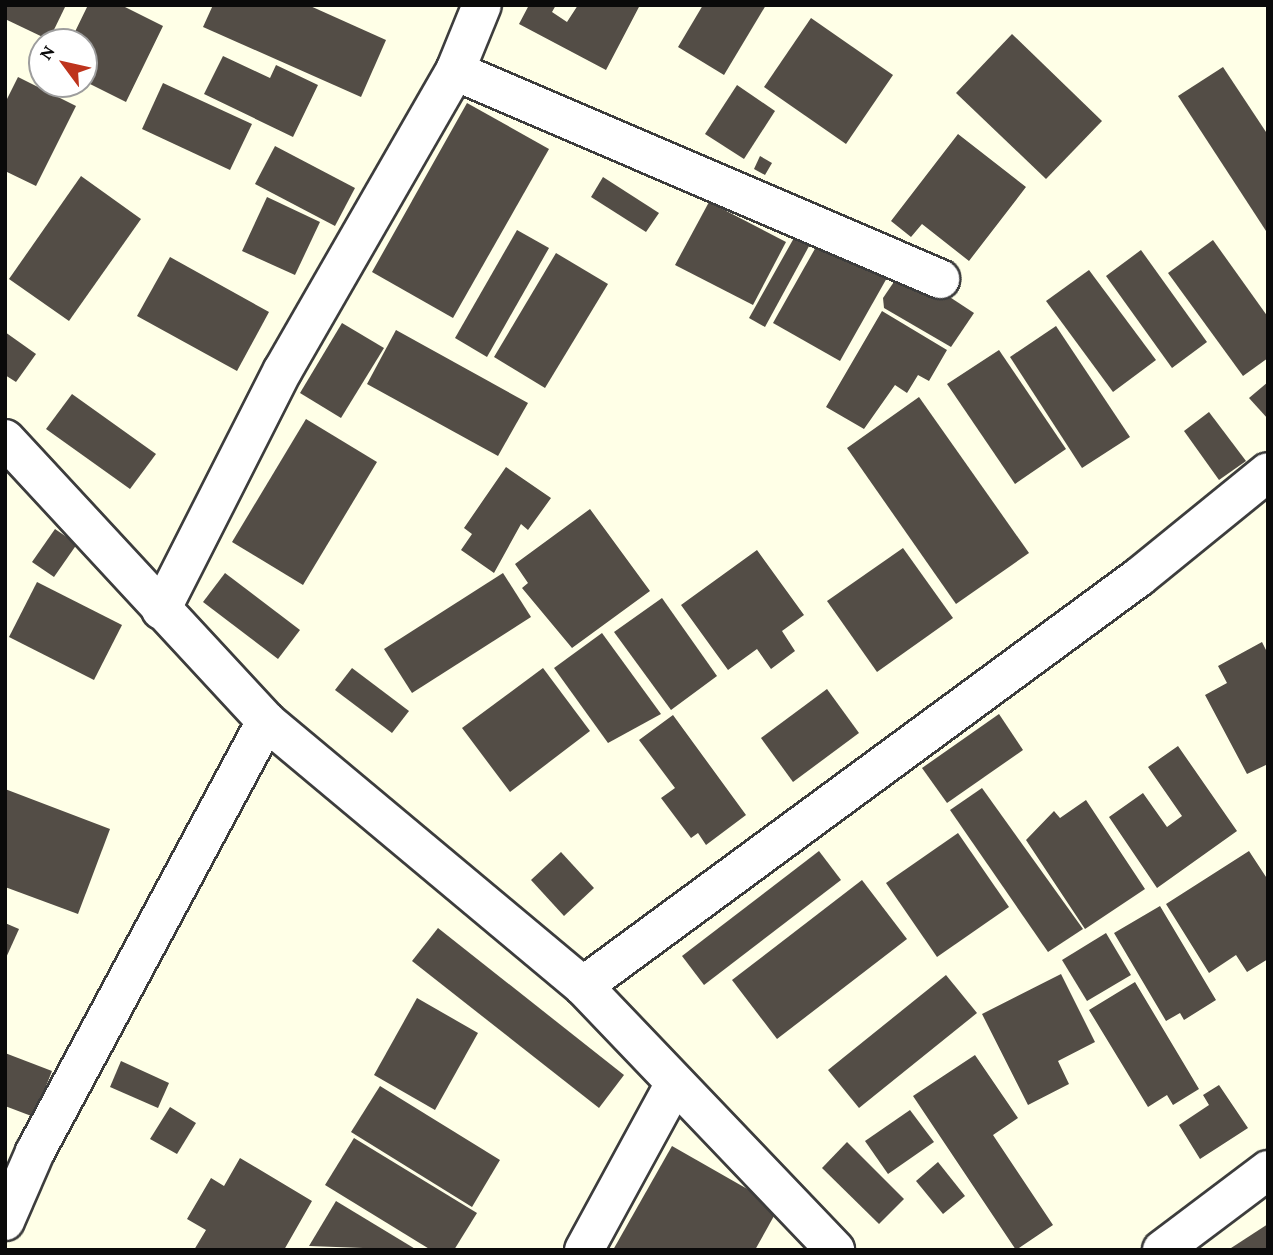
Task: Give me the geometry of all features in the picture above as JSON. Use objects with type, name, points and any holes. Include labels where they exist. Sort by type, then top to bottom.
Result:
[{"type":"street","points":[[161,610],[283,370],[455,71],[482,5]]},
{"type":"street","points":[[455,71],[940,279]]},
{"type":"street","points":[[5,439],[266,720],[583,986],[674,1085],[835,1250]]},
{"type":"street","points":[[583,986],[1128,585],[1268,472]]},
{"type":"street","points":[[5,1222],[35,1153],[266,720]]},
{"type":"street","points":[[584,1250],[674,1085]]},
{"type":"street","points":[[1162,1250],[1268,1170]]},
{"type":"building","points":[[5,5],[66,5],[55,28],[28,30],[5,19]]},
{"type":"building","points":[[88,5],[121,5],[163,26],[126,102],[98,88],[98,28],[77,28]]},
{"type":"building","points":[[213,5],[308,5],[386,40],[361,97],[203,27]]},
{"type":"building","points":[[529,5],[556,5],[552,12],[567,22],[578,5],[640,5],[606,70],[519,24]]},
{"type":"building","points":[[703,5],[766,5],[724,75],[678,47]]},
{"type":"building","points":[[811,18],[893,75],[846,144],[764,87]]},
{"type":"building","points":[[1012,34],[1102,121],[1046,179],[956,93]]},
{"type":"building","points":[[223,56],[270,78],[276,65],[318,85],[293,137],[204,94]]},
{"type":"building","points":[[1223,67],[1268,135],[1268,234],[1178,96]]},
{"type":"building","points":[[18,77],[28,82],[28,98],[60,98],[76,106],[36,186],[5,171],[5,103]]},
{"type":"building","points":[[163,83],[252,124],[230,170],[142,129]]},
{"type":"building","points":[[737,85],[775,111],[744,159],[705,134]]},
{"type":"building","points":[[467,103],[549,149],[453,318],[372,272]]},
{"type":"building","points":[[958,134],[1026,187],[969,261],[922,224],[911,237],[891,221]]},
{"type":"building","points":[[275,146],[355,188],[335,226],[255,184]]},
{"type":"building","points":[[760,156],[772,163],[765,175],[754,169]]},
{"type":"building","points":[[81,176],[141,219],[69,321],[9,279]]},
{"type":"building","points":[[603,177],[659,213],[646,232],[591,197]]},
{"type":"building","points":[[267,197],[320,222],[295,275],[242,251]]},
{"type":"building","points":[[709,202],[786,242],[753,305],[675,265]]},
{"type":"building","points":[[799,229],[814,237],[765,327],[749,318]]},
{"type":"building","points":[[517,230],[549,248],[487,357],[455,338]]},
{"type":"building","points":[[825,231],[892,269],[840,361],[773,323]]},
{"type":"building","points":[[1213,240],[1268,317],[1268,358],[1243,376],[1168,273]]},
{"type":"building","points":[[1141,250],[1207,342],[1172,368],[1106,276]]},
{"type":"building","points":[[556,253],[608,284],[545,388],[494,357]]},
{"type":"building","points":[[170,257],[269,312],[237,371],[137,316]]},
{"type":"building","points":[[904,267],[974,313],[951,347],[884,308],[883,298]]},
{"type":"building","points":[[1089,270],[1156,360],[1113,392],[1046,301]]},
{"type":"building","points":[[882,311],[947,350],[929,381],[918,375],[907,393],[895,385],[864,429],[826,407]]},
{"type":"building","points":[[342,323],[384,348],[341,418],[300,393]]},
{"type":"building","points":[[1056,326],[1130,437],[1082,468],[1010,357]]},
{"type":"building","points":[[396,330],[528,403],[498,456],[367,384]]},
{"type":"building","points":[[5,332],[36,354],[16,382],[5,375]]},
{"type":"building","points":[[999,350],[1066,449],[1015,484],[947,384]]},
{"type":"building","points":[[1268,382],[1268,419],[1249,398]]},
{"type":"building","points":[[72,394],[156,454],[130,489],[46,429]]},
{"type":"building","points":[[919,397],[1029,553],[956,604],[847,448]]},
{"type":"building","points":[[1209,412],[1246,461],[1219,480],[1184,431]]},
{"type":"building","points":[[306,419],[377,462],[303,585],[232,542]]},
{"type":"building","points":[[506,467],[551,498],[528,530],[521,524],[494,573],[461,550],[472,534],[464,528]]},
{"type":"building","points":[[590,509],[650,591],[572,648],[522,588],[528,583],[515,564]]},
{"type":"building","points":[[55,529],[77,544],[54,577],[32,562]]},
{"type":"building","points":[[903,548],[953,618],[877,672],[827,601]]},
{"type":"building","points":[[757,550],[804,615],[782,631],[795,651],[771,669],[757,649],[728,670],[681,605]]},
{"type":"building","points":[[225,573],[300,630],[278,659],[203,602]]},
{"type":"building","points":[[503,573],[531,617],[412,693],[384,649]]},
{"type":"building","points":[[37,582],[122,625],[94,680],[9,637]]},
{"type":"building","points":[[662,598],[717,676],[671,710],[614,632]]},
{"type":"building","points":[[602,633],[661,714],[608,743],[554,668]]},
{"type":"building","points":[[1262,642],[1268,654],[1268,764],[1247,774],[1205,695],[1227,683],[1218,666]]},
{"type":"building","points":[[352,668],[409,711],[392,733],[335,690]]},
{"type":"building","points":[[543,668],[590,731],[510,792],[462,728]]},
{"type":"building","points":[[827,689],[859,733],[793,782],[761,738]]},
{"type":"building","points":[[999,714],[1023,750],[947,803],[922,768]]},
{"type":"building","points":[[673,715],[746,815],[706,845],[698,833],[691,838],[661,798],[675,788],[639,740]]},
{"type":"building","points":[[1178,746],[1237,831],[1157,888],[1109,817],[1143,793],[1167,827],[1182,816],[1148,767]]},
{"type":"building","points":[[982,788],[1083,929],[1048,952],[950,810]]},
{"type":"building","points":[[5,789],[110,829],[78,914],[5,887]]},
{"type":"building","points":[[1086,800],[1145,889],[1085,929],[1026,840],[1054,811],[1060,818]]},
{"type":"building","points":[[958,833],[1009,907],[937,957],[886,883]]},
{"type":"building","points":[[819,851],[841,880],[704,985],[682,956]]},
{"type":"building","points":[[1249,851],[1268,880],[1268,959],[1247,972],[1236,955],[1209,973],[1166,904]]},
{"type":"building","points":[[561,852],[594,888],[564,916],[531,880]]},
{"type":"building","points":[[862,880],[907,939],[777,1039],[732,980]]},
{"type":"building","points":[[1160,906],[1216,1000],[1184,1020],[1180,1013],[1166,1021],[1114,933]]},
{"type":"building","points":[[5,923],[19,929],[5,960]]},
{"type":"building","points":[[438,928],[624,1075],[599,1108],[412,961]]},
{"type":"building","points":[[1106,933],[1131,975],[1087,1001],[1062,960]]},
{"type":"building","points":[[1061,974],[1095,1042],[1058,1061],[1069,1084],[1028,1105],[982,1014]]},
{"type":"building","points":[[946,975],[977,1013],[859,1108],[828,1070]]},
{"type":"building","points":[[1135,982],[1199,1089],[1173,1105],[1167,1095],[1148,1107],[1089,1010]]},
{"type":"building","points":[[417,998],[478,1033],[435,1110],[374,1075]]},
{"type":"building","points":[[5,1053],[52,1071],[34,1117],[5,1106]]},
{"type":"building","points":[[975,1055],[1018,1118],[993,1135],[1053,1225],[1016,1250],[913,1096]]},
{"type":"building","points":[[121,1061],[169,1083],[158,1108],[110,1087]]},
{"type":"building","points":[[1219,1085],[1248,1128],[1200,1159],[1179,1125],[1209,1105],[1203,1095]]},
{"type":"building","points":[[380,1086],[500,1160],[472,1207],[351,1132]]},
{"type":"building","points":[[170,1107],[196,1123],[177,1154],[150,1139]]},
{"type":"building","points":[[910,1110],[934,1142],[888,1174],[865,1141]]},
{"type":"building","points":[[354,1138],[477,1213],[454,1250],[431,1250],[325,1185]]},
{"type":"building","points":[[847,1142],[904,1199],[879,1224],[822,1168]]},
{"type":"building","points":[[672,1146],[779,1207],[755,1250],[613,1250]]},
{"type":"building","points":[[240,1158],[312,1201],[284,1250],[194,1250],[206,1230],[187,1219],[211,1178],[224,1186]]},
{"type":"building","points":[[938,1162],[965,1196],[943,1214],[916,1181]]},
{"type":"building","points":[[336,1201],[417,1250],[309,1246]]},
{"type":"building","points":[[1268,1224],[1268,1250],[1228,1250]]}]
